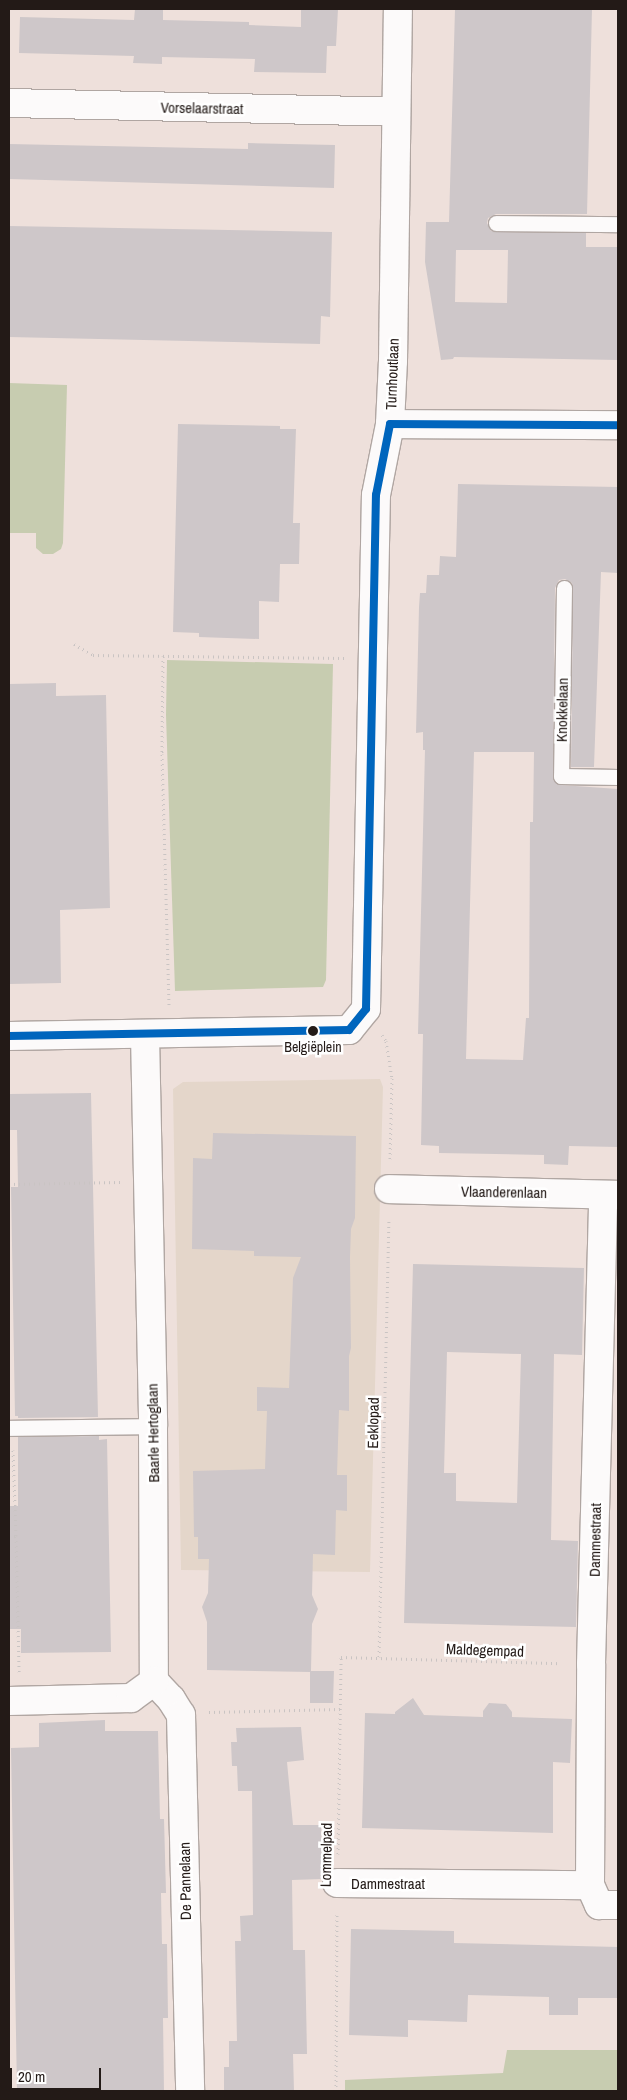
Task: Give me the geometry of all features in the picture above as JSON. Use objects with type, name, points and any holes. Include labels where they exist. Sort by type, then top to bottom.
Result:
[{"type":"street","name":"Turnhoutlaan","points":[[366,1009],[376,495],[390,424],[393,361],[398,9]]},
{"type":"street","name":"Vorselaarstraat","points":[[9,103],[396,112]]},
{"type":"street","points":[[390,424],[618,425]]},
{"type":"street","points":[[9,1036],[350,1030],[366,1009]]},
{"type":"street","name":"Baarle Hertoglaan","points":[[145,1034],[153,1426],[154,1681]]},
{"type":"street","name":"Vlaanderenlaan","points":[[390,1189],[611,1195]]},
{"type":"street","name":"Dammestraat","points":[[337,1884],[590,1885],[591,1664],[611,1195]]},
{"type":"street","points":[[9,1701],[131,1698],[154,1681]]},
{"type":"street","name":"De Pannelaan","points":[[154,1681],[171,1699],[181,1715],[190,2091]]},
{"type":"street","points":[[590,1885],[599,1905],[618,1905]]},
{"type":"lane","points":[[496,223],[618,224]]},
{"type":"lane","name":"Knokkelaan","points":[[564,588],[561,776],[618,777]]},
{"type":"lane","points":[[11,1428],[153,1426]]},
{"type":"path","points":[[74,644],[93,656],[374,658]]},
{"type":"path","points":[[162,656],[162,754],[169,1007],[192,1007],[193,1033]]},
{"type":"path","name":"Eeklopad","points":[[366,1009],[386,1042],[392,1078],[379,1657]]},
{"type":"path","points":[[9,1184],[116,1182]]},
{"type":"path","points":[[11,1428],[19,1665]]},
{"type":"path","points":[[9,1537],[16,1536]]},
{"type":"path","name":"Lommelpad","points":[[336,2091],[341,1657],[379,1657]]},
{"type":"path","name":"Maldegempad","points":[[379,1657],[591,1664]]},
{"type":"path","points":[[204,1712],[341,1709]]},
{"type":"shaded area","points":[[380,1079],[383,1087],[370,1572],[181,1570],[173,1089],[183,1082]]},
{"type":"green space","points":[[9,383],[67,385],[63,543],[61,549],[53,554],[43,554],[36,548],[36,533],[9,533]]},
{"type":"green space","points":[[167,660],[333,664],[326,980],[323,987],[175,991],[166,715]]},
{"type":"green space","points":[[507,2050],[618,2050],[618,2091],[345,2091],[345,2080],[503,2073]]},
{"type":"building","points":[[135,9],[163,9],[163,20],[249,22],[249,25],[301,27],[301,9],[338,9],[336,46],[327,46],[326,73],[254,72],[255,59],[162,57],[162,64],[133,63],[134,56],[19,53],[20,17],[134,20]]},
{"type":"building","points":[[455,9],[592,9],[587,214],[496,214],[488,218],[487,223],[491,231],[496,232],[586,233],[586,247],[618,247],[618,360],[454,357],[453,359],[441,360],[425,262],[426,222],[449,222]],"holes":[[[456,250],[508,250],[507,303],[455,302]]]},
{"type":"building","points":[[248,143],[335,145],[334,188],[9,179],[9,144],[248,149]]},
{"type":"building","points":[[9,226],[332,232],[330,317],[321,316],[320,344],[9,337]]},
{"type":"building","points":[[178,424],[280,426],[280,429],[296,429],[293,523],[300,523],[299,564],[280,564],[279,602],[259,601],[259,639],[199,637],[199,633],[173,632]]},
{"type":"building","points":[[458,484],[618,487],[618,573],[601,572],[594,767],[571,767],[573,588],[572,583],[565,579],[559,580],[555,588],[553,780],[561,785],[618,789],[618,1147],[569,1146],[568,1165],[544,1164],[544,1155],[439,1153],[439,1146],[421,1145],[423,1034],[418,1034],[425,750],[423,750],[423,732],[416,733],[419,607],[420,593],[426,593],[427,575],[439,575],[440,556],[456,557]],"holes":[[[474,752],[534,752],[533,822],[530,822],[529,1018],[526,1018],[523,1060],[466,1059]]]},
{"type":"building","points":[[56,683],[56,696],[106,695],[110,908],[60,910],[61,983],[9,984],[9,684]]},
{"type":"building","points":[[91,1093],[98,1417],[18,1418],[18,1416],[15,1416],[11,1187],[18,1187],[17,1130],[9,1130],[9,1094]]},
{"type":"building","points":[[213,1133],[356,1136],[355,1218],[351,1229],[350,1257],[351,1348],[349,1356],[349,1411],[339,1410],[337,1475],[347,1475],[347,1511],[336,1510],[335,1555],[313,1554],[312,1595],[318,1609],[312,1624],[311,1671],[334,1671],[333,1703],[310,1703],[310,1672],[207,1670],[207,1622],[202,1607],[208,1593],[209,1559],[198,1559],[198,1537],[194,1537],[193,1471],[265,1469],[267,1411],[257,1411],[257,1387],[289,1388],[293,1278],[301,1257],[254,1256],[254,1251],[192,1249],[193,1158],[212,1159]]},
{"type":"building","points":[[413,1264],[584,1268],[582,1355],[554,1354],[551,1540],[578,1541],[576,1627],[404,1623]],"holes":[[[447,1352],[521,1354],[517,1503],[456,1501],[456,1473],[444,1473]]]},
{"type":"building","points":[[99,1436],[99,1440],[107,1439],[111,1652],[21,1653],[21,1629],[9,1629],[9,1506],[18,1506],[18,1437]]},
{"type":"building","points":[[413,1698],[424,1715],[483,1717],[483,1711],[489,1703],[506,1704],[512,1712],[512,1717],[572,1719],[570,1763],[553,1762],[553,1833],[362,1828],[365,1713],[395,1714]]},
{"type":"building","points":[[105,1720],[105,1731],[158,1731],[160,1819],[164,1819],[166,1893],[161,1893],[162,1944],[167,1944],[168,2018],[163,2018],[164,2091],[17,2091],[11,1748],[39,1747],[39,1723]]},
{"type":"building","points":[[301,1727],[304,1760],[287,1762],[293,1825],[321,1825],[322,1879],[292,1880],[293,1950],[305,1950],[307,2054],[293,2054],[294,2091],[224,2090],[224,2067],[229,2067],[229,2041],[237,2041],[235,1941],[241,1941],[240,1916],[253,1915],[252,1791],[238,1791],[237,1766],[232,1766],[231,1742],[237,1742],[236,1728]]},
{"type":"building","points":[[351,1929],[454,1931],[454,1943],[618,1947],[618,1998],[578,1998],[578,2015],[549,2015],[549,1997],[468,1995],[467,2022],[408,2020],[408,2037],[349,2035]]},
{"type":"transit line","points":[[390,424],[618,425]]},
{"type":"transit line","points":[[366,1009],[376,495],[390,424]]},
{"type":"transit line","points":[[9,1036],[349,1030],[366,1009]]},
{"type":"place","name":"Belgiëplein","points":[[313,1031]]}]
